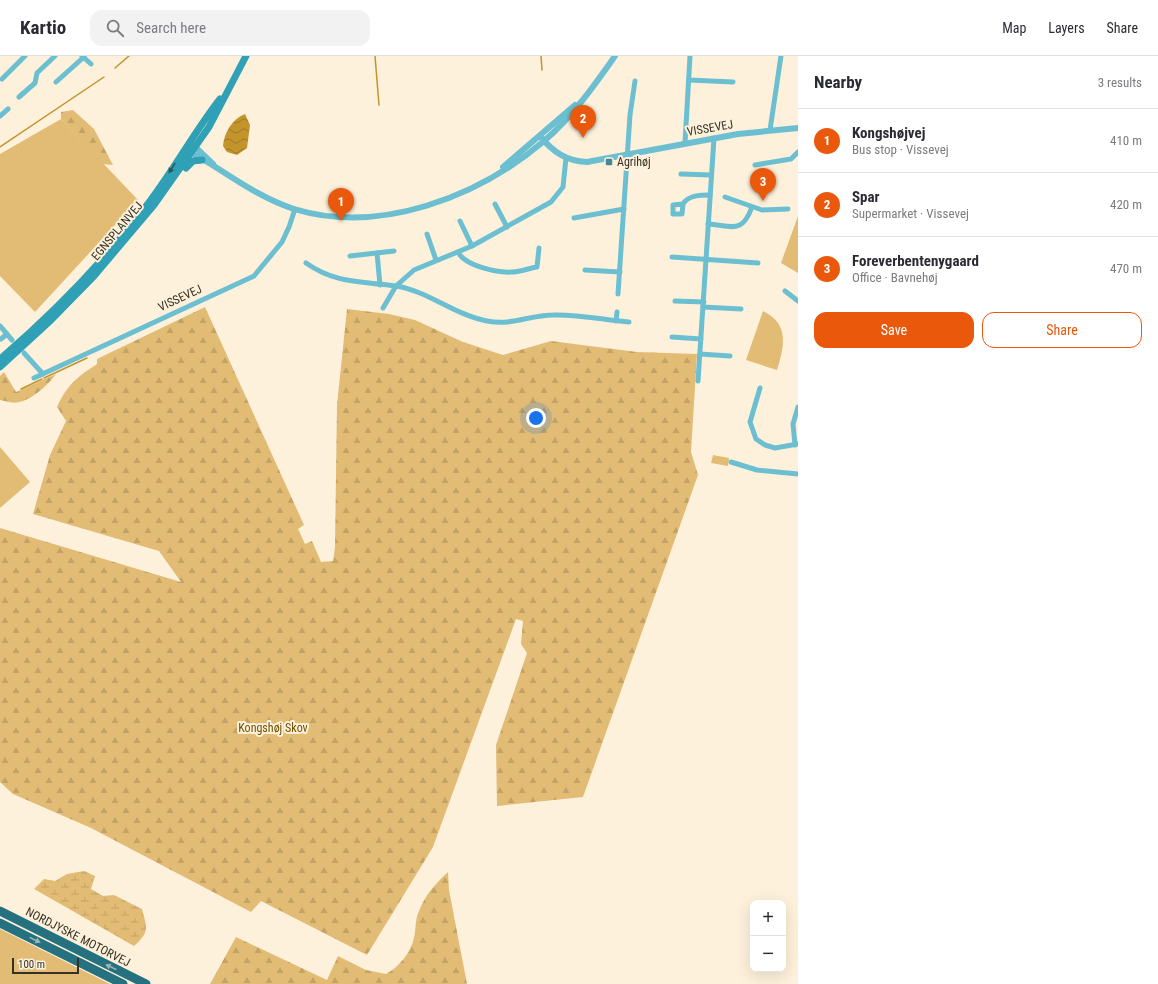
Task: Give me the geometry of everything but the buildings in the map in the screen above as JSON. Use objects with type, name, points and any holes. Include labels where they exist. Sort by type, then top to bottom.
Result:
[{"type":"highway","points":[[0,907],[53,938]]},
{"type":"highway","name":"NORDJYSKE MOTORVEJ","points":[[0,911],[146,984]]},
{"type":"highway","name":"NORDJYSKE MOTORVEJ","points":[[0,923],[123,984]]},
{"type":"main road","name":"EGNSPLANVEJ","points":[[0,358],[45,317],[113,246],[150,202],[216,115],[246,56]]},
{"type":"main road","name":"EGNSPLANVEJ","points":[[0,367],[49,322],[94,276],[167,188],[213,109],[227,91]]},
{"type":"main road","points":[[167,188],[193,161],[202,160]]},
{"type":"street","points":[[2,79],[25,56]]},
{"type":"street","points":[[19,97],[34,83],[37,73],[55,56]]},
{"type":"street","points":[[191,148],[215,166],[262,196],[295,209],[355,218],[396,213],[440,201],[494,175],[542,139],[575,110],[615,56]]},
{"type":"street","points":[[685,143],[690,56]]},
{"type":"street","points":[[770,130],[781,56]]},
{"type":"street","points":[[56,82],[83,57],[91,64]]},
{"type":"street","points":[[689,80],[733,82]]},
{"type":"street","points":[[618,294],[627,155],[635,81]]},
{"type":"street","points":[[0,116],[8,109]]},
{"type":"street","name":"VISSEVEJ","points":[[542,139],[566,158],[587,162],[714,138],[770,130],[798,128]]},
{"type":"street","points":[[698,381],[714,138]]},
{"type":"street","points":[[191,148],[202,160],[215,166]]},
{"type":"street","points":[[755,165],[791,159],[798,152]]},
{"type":"street","points":[[383,308],[396,286],[414,270],[472,246],[558,197],[563,188],[566,158]]},
{"type":"street","points":[[681,174],[711,175]]},
{"type":"street","points":[[683,204],[690,198],[710,195]]},
{"type":"street","points":[[725,197],[732,198],[752,207],[772,211],[788,209]]},
{"type":"street","points":[[494,204],[507,227]]},
{"type":"street","points":[[708,224],[743,225],[747,220],[752,207]]},
{"type":"street","points":[[574,218],[624,208]]},
{"type":"street","name":"VISSEVEJ","points":[[34,378],[254,276],[282,242],[295,209]]},
{"type":"street","points":[[460,221],[472,246]]},
{"type":"street","points":[[427,234],[436,260]]},
{"type":"street","points":[[535,274],[539,248]]},
{"type":"street","points":[[350,256],[394,251]]},
{"type":"street","points":[[458,252],[467,262],[499,271],[513,272],[537,267]]},
{"type":"street","points":[[377,253],[380,285]]},
{"type":"street","points":[[672,257],[758,263]]},
{"type":"street","points":[[306,263],[320,273],[334,278],[396,286],[418,293],[466,315],[487,321],[506,323],[553,315],[629,322]]},
{"type":"street","points":[[585,270],[620,272]]},
{"type":"street","points":[[785,291],[798,301]]},
{"type":"street","points":[[675,301],[741,309]]},
{"type":"street","points":[[616,321],[617,312]]},
{"type":"street","points":[[0,326],[12,340]]},
{"type":"street","points":[[1,339],[7,334]]},
{"type":"street","points":[[672,337],[701,339]]},
{"type":"street","points":[[24,353],[43,374]]},
{"type":"street","points":[[700,354],[730,356]]},
{"type":"street","points":[[760,388],[750,418],[753,433],[760,443],[775,448],[797,444],[793,424],[798,407]]},
{"type":"street","points":[[731,462],[757,470],[798,474]]},
{"type":"green space","points":[[73,110],[94,129],[113,165],[103,164],[61,119],[61,112]]},
{"type":"green space","points":[[61,119],[138,200],[35,312],[0,276],[0,154]]},
{"type":"green space","points":[[798,216],[798,273],[781,263]]},
{"type":"green space","name":"Kongshøj Skov","points":[[205,307],[304,525],[298,529],[305,544],[312,541],[321,562],[333,561],[335,547],[337,405],[347,309],[389,314],[415,320],[463,342],[503,355],[551,341],[637,352],[697,354],[691,452],[698,475],[583,797],[497,806],[496,745],[527,653],[521,644],[523,621],[516,619],[433,847],[367,955],[261,901],[251,912],[91,828],[13,794],[0,782],[0,528],[181,582],[159,551],[33,514],[50,455],[66,421],[57,407],[73,382],[97,364],[97,359]]},
{"type":"green space","points":[[763,311],[772,316],[778,322],[783,337],[782,353],[777,370],[746,360]]},
{"type":"green space","points":[[4,372],[16,392],[56,374],[45,387],[35,395],[24,401],[14,403],[0,400],[0,376]]},
{"type":"green space","points":[[0,447],[30,482],[0,508]]},
{"type":"green space","points":[[713,455],[729,458],[728,466],[711,463]]},
{"type":"green space","points":[[84,871],[95,876],[91,889],[103,896],[114,895],[142,909],[146,929],[143,937],[134,946],[34,889],[44,879],[55,881],[67,874]]},
{"type":"green space","points":[[448,872],[449,890],[467,984],[210,984],[236,937],[327,980],[338,956],[366,970],[386,974],[404,959],[410,949],[415,935],[417,917],[421,905],[439,880]]},
{"type":"green space","points":[[0,929],[110,984],[0,984]]},
{"type":"water","points":[[245,114],[250,125],[247,148],[237,155],[227,152],[223,146],[227,131],[236,119]]},
{"type":"waterway","points":[[115,68],[129,56]]},
{"type":"waterway","points":[[375,56],[379,105]]},
{"type":"waterway","points":[[541,56],[542,70]]},
{"type":"waterway","points":[[0,147],[104,77]]},
{"type":"waterway","points":[[44,378],[87,358]]},
{"type":"waterway","points":[[21,389],[42,379]]},
{"type":"place","name":"Spar","points":[[583,138]]},
{"type":"place","name":"Agrihøj","points":[[609,162]]},
{"type":"place","name":"Foreverbentenygaard","points":[[763,201]]},
{"type":"place","name":"Kongshøjvej","points":[[341,221]]}]
